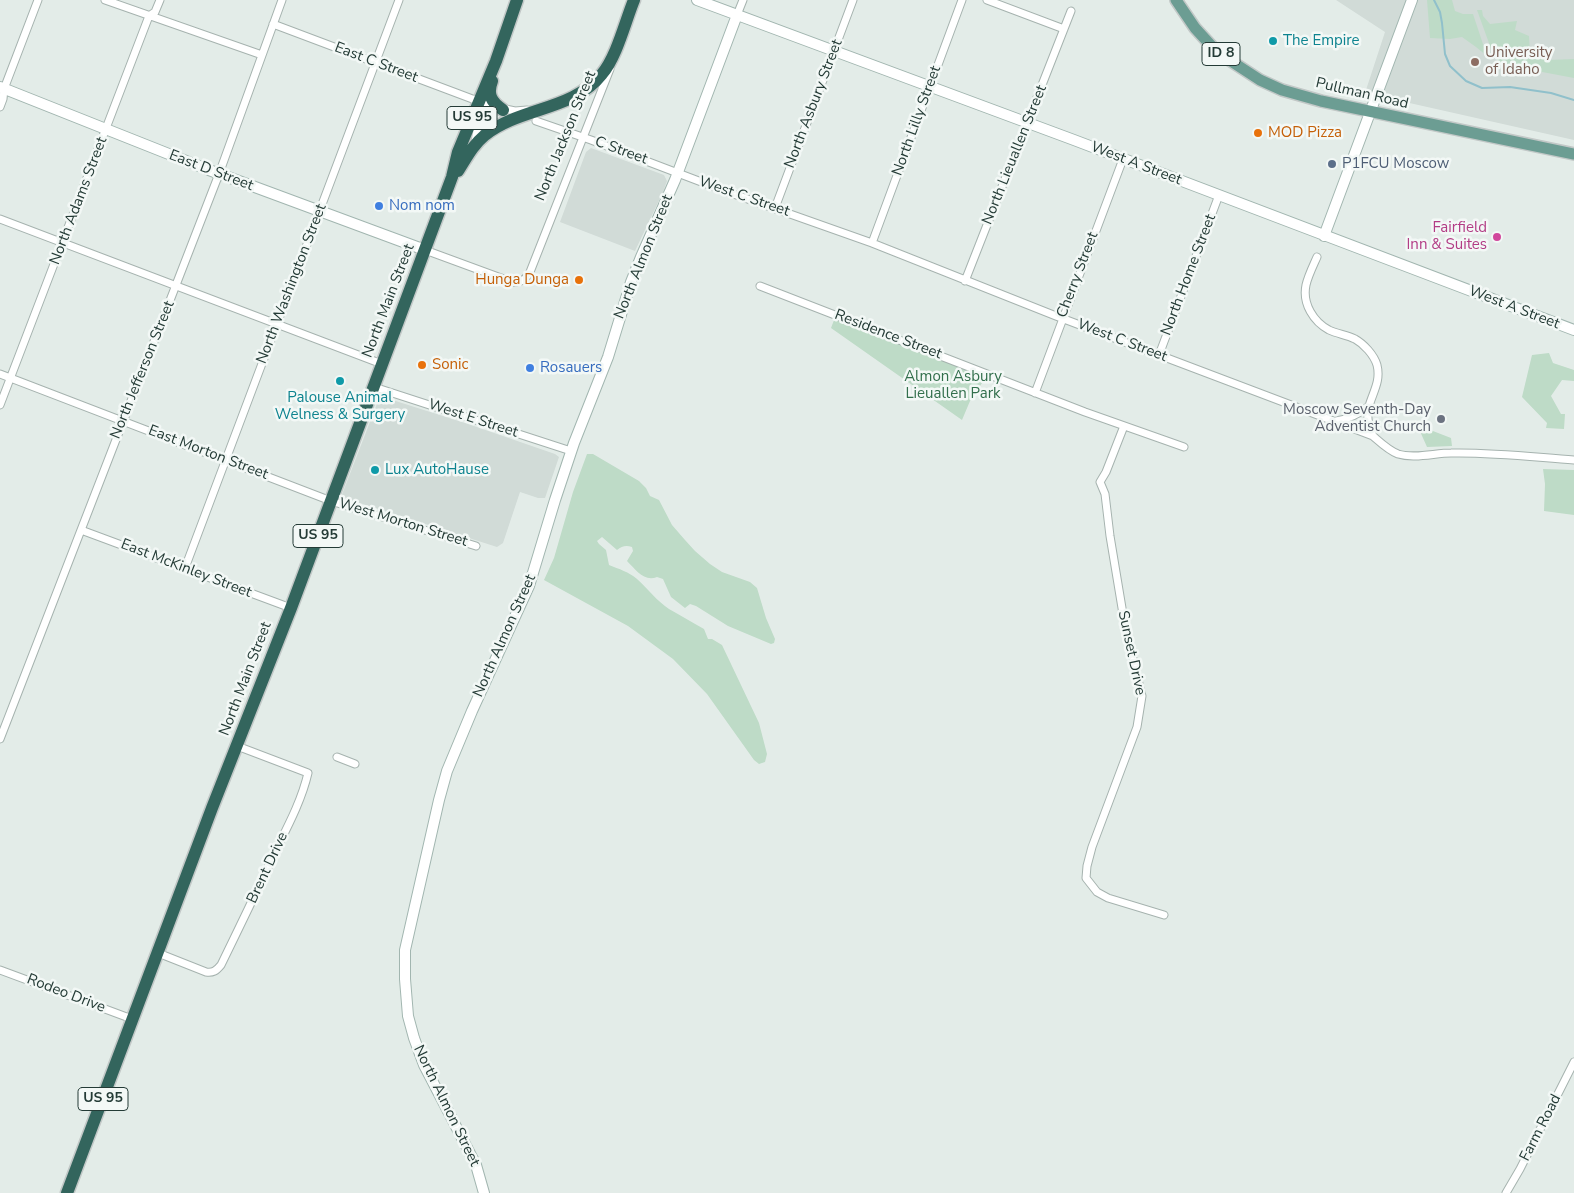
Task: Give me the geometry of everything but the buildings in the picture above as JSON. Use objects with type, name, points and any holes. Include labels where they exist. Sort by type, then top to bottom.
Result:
[{"type":"highway","name":"North Main Street","points":[[67,1193],[331,501],[452,177],[458,152],[482,103],[517,0]]},
{"type":"highway","name":"North Jackson Street","points":[[611,62],[634,0]]},
{"type":"highway","points":[[496,61],[496,72],[490,88],[490,94],[495,105],[503,110]]},
{"type":"highway","name":"North Main Street","points":[[452,177],[459,170],[470,149],[485,135],[521,116],[548,108],[573,97],[592,85],[611,62]]},
{"type":"main road","name":"Pullman Road","points":[[1176,0],[1195,28],[1217,52],[1260,80],[1282,90],[1321,101],[1574,154]]},
{"type":"street","points":[[0,107],[4,99],[2,88],[38,0]]},
{"type":"street","points":[[105,0],[262,55]]},
{"type":"street","name":"North Adams Street","points":[[0,405],[148,16],[155,12],[160,0]]},
{"type":"street","name":"North Jefferson Street","points":[[1,735],[219,174],[282,0]]},
{"type":"street","name":"North Washington Street","points":[[185,568],[399,0]]},
{"type":"street","name":"North Main Street","points":[[512,18],[523,0]]},
{"type":"street","name":"West A Street","points":[[697,0],[1026,122],[1574,330]]},
{"type":"street","name":"North Almon Street","points":[[484,1193],[476,1165],[424,1065],[414,1038],[408,1016],[405,950],[447,771],[472,711],[530,586],[571,451],[608,357],[641,257],[678,173],[742,0]]},
{"type":"street","name":"North Asbury Street","points":[[774,208],[853,0]]},
{"type":"street","name":"North Lilly Street","points":[[872,243],[962,0]]},
{"type":"street","points":[[987,0],[1064,29]]},
{"type":"street","points":[[1324,236],[1372,112],[1412,0]]},
{"type":"street","name":"North Lieuallen Street","points":[[965,281],[1071,11]]},
{"type":"street","name":"East C Street","points":[[273,24],[482,103]]},
{"type":"street","name":"North Jackson Street","points":[[425,250],[512,282],[522,281],[530,272],[582,137],[589,125],[604,87],[611,62]]},
{"type":"street","name":"East D Street","points":[[2,88],[219,174],[425,250]]},
{"type":"street","points":[[482,103],[503,110],[515,111],[548,108]]},
{"type":"street","name":"North Main Street","points":[[470,149],[476,137],[482,103]]},
{"type":"street","name":"C Street","points":[[536,121],[678,173]]},
{"type":"street","name":"Cherry Street","points":[[1035,393],[1123,159]]},
{"type":"street","name":"West C Street","points":[[678,173],[872,243],[965,281],[1373,436],[1397,454],[1407,456],[1451,453],[1481,454],[1574,460]]},
{"type":"street","name":"North Home Street","points":[[1158,355],[1219,195]]},
{"type":"street","points":[[1262,211],[1312,226],[1320,226],[1327,221],[1338,198]]},
{"type":"street","points":[[0,219],[382,364]]},
{"type":"street","points":[[1317,256],[1305,288],[1307,306],[1319,324],[1356,340],[1369,351],[1376,364],[1378,378],[1376,390],[1369,406],[1368,416],[1373,436]]},
{"type":"street","name":"Residence Street","points":[[760,286],[1035,393],[1184,447]]},
{"type":"street","name":"East Morton Street","points":[[0,374],[331,501]]},
{"type":"street","name":"West E Street","points":[[374,386],[571,451]]},
{"type":"street","points":[[1333,421],[1345,420],[1369,406]]},
{"type":"street","name":"Sunset Drive","points":[[1124,426],[1106,472],[1100,482],[1105,494],[1125,626],[1142,696],[1137,727],[1092,847],[1086,878],[1096,892],[1108,898],[1164,915]]},
{"type":"street","name":"West Morton Street","points":[[331,501],[476,546]]},
{"type":"street","name":"East McKinley Street","points":[[81,530],[290,608]]},
{"type":"street","name":"Brent Drive","points":[[158,952],[206,972],[212,973],[217,971],[294,814],[308,773],[237,746]]},
{"type":"street","points":[[337,757],[355,764]]},
{"type":"street","name":"Rodeo Drive","points":[[0,970],[132,1019]]},
{"type":"street","name":"Farm Road","points":[[1506,1193],[1574,1062]]},
{"type":"shaded area","name":"University of Idaho","points":[[1336,0],[1574,0],[1574,140],[1365,93],[1385,32]]},
{"type":"shaded area","points":[[591,148],[664,175],[667,181],[635,251],[560,222],[586,152]]},
{"type":"shaded area","points":[[383,397],[555,454],[559,457],[545,498],[538,498],[520,492],[503,543],[497,547],[341,497],[378,401]]},
{"type":"green space","points":[[1427,0],[1452,0],[1455,11],[1463,14],[1473,14],[1487,56],[1462,37],[1450,39],[1430,38]]},
{"type":"green space","points":[[1477,10],[1482,10],[1483,16],[1490,24],[1517,21],[1515,30],[1529,36],[1530,54],[1548,53],[1548,60],[1574,59],[1574,78],[1537,71],[1525,66],[1509,69],[1494,57]]},
{"type":"green space","name":"Almon Asbury Lieuallen Park","points":[[836,315],[988,374],[970,401],[962,420],[831,328]]},
{"type":"green space","points":[[1549,353],[1553,363],[1574,370],[1574,381],[1562,380],[1551,396],[1561,414],[1565,414],[1564,429],[1546,428],[1547,423],[1522,397],[1532,355]]},
{"type":"green space","points":[[1420,426],[1451,438],[1452,446],[1427,447],[1419,429]]},
{"type":"green space","points":[[587,454],[593,454],[639,481],[646,488],[650,496],[659,500],[672,525],[695,551],[722,572],[750,582],[757,588],[775,639],[774,643],[771,644],[728,626],[696,606],[690,604],[685,608],[671,597],[663,579],[644,577],[627,561],[633,551],[632,547],[624,546],[617,550],[602,537],[597,541],[606,550],[609,565],[634,577],[665,606],[704,629],[708,639],[712,639],[722,645],[759,723],[767,754],[765,762],[759,764],[754,760],[707,694],[673,659],[628,626],[544,580],[554,558],[573,492]]},
{"type":"green space","points":[[1543,469],[1574,470],[1574,515],[1544,511],[1545,484]]},
{"type":"waterway","points":[[1434,0],[1440,12],[1445,54],[1450,66],[1466,81],[1482,88],[1510,87],[1551,93],[1574,100]]},
{"type":"place","name":"The Empire","points":[[1273,41]]},
{"type":"place","name":"University of Idaho","points":[[1475,62]]},
{"type":"place","name":"MOD Pizza","points":[[1258,133]]},
{"type":"place","name":"P1FCU Moscow","points":[[1332,164]]},
{"type":"place","name":"Nom nom","points":[[379,206]]},
{"type":"place","name":"Fairfield Inn & Suites","points":[[1497,237]]},
{"type":"place","name":"Hunga Dunga","points":[[579,280]]},
{"type":"place","name":"Sonic","points":[[422,365]]},
{"type":"place","name":"Rosauers","points":[[530,368]]},
{"type":"place","name":"Palouse Animal Welness & Surgery","points":[[340,381]]},
{"type":"place","name":"Moscow Seventh-Day Adventist Church","points":[[1441,419]]},
{"type":"place","name":"Lux AutoHause","points":[[375,470]]}]
